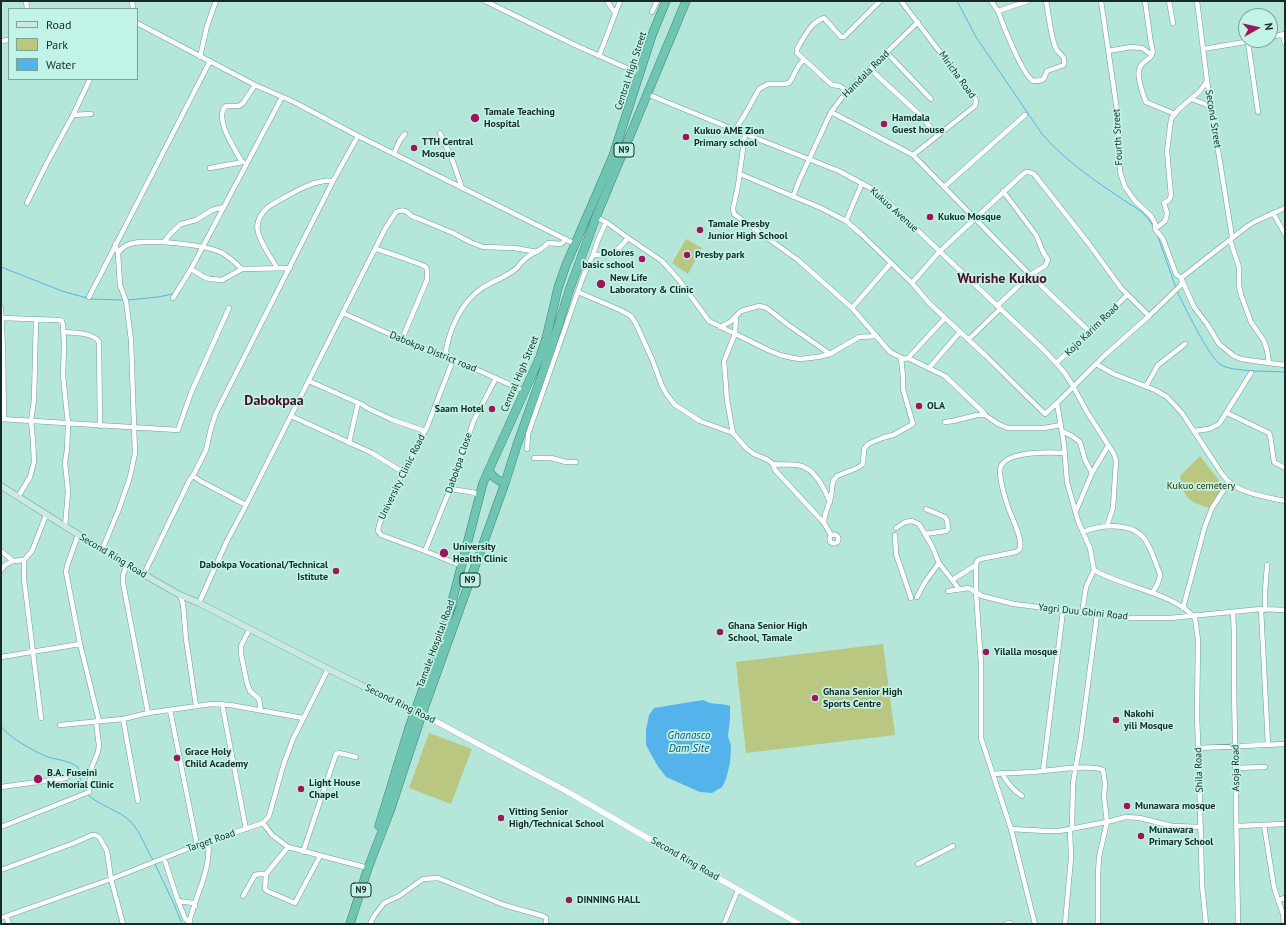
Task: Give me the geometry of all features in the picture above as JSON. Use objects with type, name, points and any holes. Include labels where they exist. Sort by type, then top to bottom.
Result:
[{"type":"highway","name":"Central High Street","points":[[419,713],[447,621],[480,495],[489,470],[540,357],[546,339],[556,292],[566,265],[613,156],[652,35],[666,1]]},
{"type":"highway","name":"Central High Street","points":[[517,445],[596,217],[686,1]]},
{"type":"highway","points":[[556,292],[566,300]]},
{"type":"highway","name":"Tamale Hospital Road","points":[[419,713],[505,483],[517,445]]},
{"type":"highway","points":[[489,470],[495,478],[505,483]]},
{"type":"highway","name":"N9","points":[[353,923],[406,735],[419,713]]},
{"type":"main road","name":"Second Ring Road","points":[[1,486],[102,550],[180,595],[199,603],[249,630],[419,713]]},
{"type":"street","points":[[200,57],[207,26],[216,1]]},
{"type":"street","points":[[485,1],[640,74]]},
{"type":"street","points":[[607,1],[615,13]]},
{"type":"street","points":[[599,56],[620,1]]},
{"type":"street","points":[[652,12],[657,1]]},
{"type":"street","points":[[847,91],[840,86],[832,85],[804,60],[798,53],[797,49],[810,28],[819,20],[824,18],[841,37],[844,37],[880,1]]},
{"type":"street","name":"Miricha Road","points":[[901,1],[976,101],[975,106],[913,155]]},
{"type":"street","points":[[991,1],[998,11],[1024,71],[1033,81],[1044,80],[1046,78],[1047,71],[1061,67],[1064,65],[1065,61],[1062,54],[1055,47],[1046,1]]},
{"type":"street","points":[[998,11],[1028,1]]},
{"type":"street","name":"Fourth Street","points":[[1101,1],[1118,117],[1120,172],[1125,187],[1135,201],[1151,216],[1155,223],[1155,230],[1163,239],[1176,274],[1181,278],[1194,307],[1207,324],[1219,344],[1228,352],[1241,359],[1285,364]]},
{"type":"street","points":[[1145,1],[1151,44],[1153,48],[1152,55],[1138,71],[1145,100],[1150,104],[1174,114]]},
{"type":"street","points":[[1169,1],[1173,23]]},
{"type":"street","name":"Second Street","points":[[1197,1],[1207,81],[1231,239],[1239,267],[1239,286],[1241,296],[1251,322],[1264,341],[1269,363]]},
{"type":"street","name":"Hamdala Road","points":[[793,197],[831,112],[847,91],[918,22]]},
{"type":"street","points":[[138,24],[255,85],[282,97],[571,242],[576,242]]},
{"type":"street","points":[[1284,34],[1285,44]]},
{"type":"street","points":[[1203,49],[1238,44]]},
{"type":"street","points":[[1108,50],[1131,47],[1142,48],[1152,55]]},
{"type":"street","points":[[1249,48],[1258,112]]},
{"type":"street","points":[[887,53],[931,99]]},
{"type":"street","points":[[735,130],[759,89],[768,84],[789,83],[797,66],[804,60]]},
{"type":"street","points":[[89,296],[210,61]]},
{"type":"street","points":[[870,69],[918,114],[937,135]]},
{"type":"street","points":[[27,203],[90,80]]},
{"type":"street","points":[[1155,230],[1165,221],[1167,213],[1164,202],[1169,200],[1172,196],[1167,151],[1172,119],[1174,114],[1200,92],[1207,81]]},
{"type":"street","points":[[242,162],[224,128],[222,110],[226,106],[239,106],[243,103],[255,85]]},
{"type":"street","name":"Kukuo Avenue","points":[[647,94],[839,171],[876,191],[1040,347],[1056,364],[1073,386],[1115,457],[1116,470],[1114,508],[1107,526]]},
{"type":"street","points":[[173,298],[191,269],[282,97]]},
{"type":"street","points":[[1191,99],[1205,104],[1212,109]]},
{"type":"street","points":[[831,112],[913,155],[974,219],[1090,332]]},
{"type":"street","points":[[73,115],[90,114]]},
{"type":"street","points":[[944,187],[1025,115]]},
{"type":"street","points":[[440,133],[452,159],[462,188]]},
{"type":"street","points":[[394,154],[401,136],[405,134]]},
{"type":"street","points":[[745,134],[740,174],[733,208],[734,214],[798,260],[852,308],[890,352],[901,358],[908,358],[945,376],[985,415],[998,424],[1008,428],[1044,428],[1061,425]]},
{"type":"street","points":[[144,574],[189,481],[206,450],[216,413],[333,181],[358,136]]},
{"type":"street","points":[[210,168],[248,162]]},
{"type":"street","points":[[912,283],[939,252],[1003,191],[1026,172],[1034,174],[1090,244],[1127,295],[1149,316]]},
{"type":"street","points":[[740,174],[846,221],[912,283],[945,318],[1002,371],[1043,413],[1047,412],[1057,403],[1096,364],[1180,286],[1182,283],[1181,278],[1254,222],[1285,208]]},
{"type":"street","points":[[277,268],[256,230],[258,221],[262,214],[271,204],[312,184],[323,180],[333,181]]},
{"type":"street","points":[[846,221],[862,183]]},
{"type":"street","points":[[968,340],[1030,275],[1045,266],[1048,260],[1036,235],[1003,191]]},
{"type":"street","points":[[164,242],[180,224],[196,220],[212,210],[224,207]]},
{"type":"street","points":[[199,603],[226,543],[394,214],[403,210],[406,211],[412,218],[417,218],[483,247],[516,248],[537,252]]},
{"type":"street","points":[[1273,213],[1285,234]]},
{"type":"street","points":[[596,217],[606,222],[662,261],[679,280],[710,321],[774,353],[800,359],[818,357],[830,354],[859,337],[877,336]]},
{"type":"street","points":[[527,449],[528,434],[583,277],[606,222]]},
{"type":"street","points":[[593,255],[607,255],[614,253],[628,238]]},
{"type":"street","points":[[445,357],[449,335],[455,321],[468,302],[481,289],[511,272],[518,267],[523,260],[544,248],[548,243],[561,244],[566,239]]},
{"type":"street","points":[[118,253],[125,246],[131,244],[146,242],[174,243],[216,251],[224,254],[242,269]]},
{"type":"street","points":[[102,550],[119,509],[132,469],[135,453],[132,340],[126,299],[120,285],[118,253],[115,244]]},
{"type":"street","points":[[375,249],[422,264],[426,267],[427,280],[402,339]]},
{"type":"street","points":[[852,308],[891,263]]},
{"type":"street","points":[[191,269],[204,277],[222,280],[242,269],[290,268]]},
{"type":"street","points":[[575,274],[583,277]]},
{"type":"street","points":[[578,292],[631,316],[647,348],[662,386],[675,406],[700,421],[733,433],[747,449],[773,464],[775,470],[824,523],[831,535]]},
{"type":"street","name":"Kojo Karim Road","points":[[1056,364],[1127,295]]},
{"type":"street","points":[[720,327],[741,311],[759,306],[768,309],[830,354]]},
{"type":"street","points":[[1,309],[2,419],[178,430],[191,393],[229,308]]},
{"type":"street","name":"Dabokpa District road","points":[[343,313],[425,350],[453,360],[524,391]]},
{"type":"street","points":[[733,433],[727,400],[724,361],[735,334],[736,316]]},
{"type":"street","points":[[2,318],[62,321],[64,332],[63,375],[68,423],[65,462],[68,492],[65,527]]},
{"type":"street","points":[[908,358],[945,318]]},
{"type":"street","points":[[18,497],[30,477],[34,462],[34,440],[31,421],[34,400],[36,320]]},
{"type":"street","points":[[64,332],[89,335],[97,338],[99,342],[100,426]]},
{"type":"street","points":[[929,368],[960,332]]},
{"type":"street","points":[[1146,386],[1158,365],[1185,344]]},
{"type":"street","points":[[824,523],[825,515],[830,502],[833,481],[837,476],[863,464],[864,449],[868,444],[893,435],[913,424],[903,390],[901,358]]},
{"type":"street","name":"University Clinic Road","points":[[453,360],[425,431],[403,472],[379,525],[378,532],[381,535],[462,566]]},
{"type":"street","points":[[1096,364],[1114,374],[1146,386],[1162,394],[1171,401],[1178,408],[1222,474],[1229,482],[1244,491],[1285,500]]},
{"type":"street","points":[[1194,431],[1214,427],[1220,424],[1251,373]]},
{"type":"street","name":"Dabokpa Close","points":[[425,551],[450,489],[474,420],[496,378]]},
{"type":"street","points":[[309,381],[393,420],[425,431]]},
{"type":"street","points":[[350,443],[358,403]]},
{"type":"street","points":[[1057,403],[1065,453],[1067,482],[1083,532],[1090,548],[1094,570],[1086,586],[1082,613]]},
{"type":"street","points":[[1227,413],[1269,433],[1274,462],[1285,468]]},
{"type":"street","points":[[945,422],[972,415],[985,415]]},
{"type":"street","points":[[291,416],[372,453],[403,472]]},
{"type":"street","points":[[1062,431],[1080,442],[1085,460],[1092,473]]},
{"type":"street","points":[[1076,511],[1092,473],[1108,446]]},
{"type":"street","points":[[1035,924],[1011,829],[981,738],[981,664],[976,592],[976,565],[977,561],[980,559],[1016,552],[1020,548],[1020,539],[1007,504],[1000,478],[1001,466],[1004,462],[1012,458],[1033,453],[1065,453]]},
{"type":"street","points":[[534,458],[555,458],[566,462],[576,462]]},
{"type":"street","points":[[773,464],[798,465],[808,470],[819,479],[830,502]]},
{"type":"street","points":[[193,476],[246,506]]},
{"type":"street","points":[[1183,608],[1205,526],[1212,508],[1229,482]]},
{"type":"street","points":[[450,489],[480,495]]},
{"type":"street","points":[[925,534],[946,531],[948,529],[947,520],[945,517],[926,509]]},
{"type":"street","points":[[41,718],[24,579],[24,560],[32,550],[46,515]]},
{"type":"street","points":[[896,528],[905,522],[912,521],[919,524],[932,546],[939,563],[959,589],[948,591]]},
{"type":"street","points":[[1083,532],[1091,528],[1107,526],[1120,527],[1139,533],[1149,547],[1160,574],[1158,584],[1152,593]]},
{"type":"street","points":[[1,827],[89,792],[91,769],[99,746],[97,721],[66,572],[78,535]]},
{"type":"street","points":[[895,535],[896,554],[911,598]]},
{"type":"street","points":[[1,551],[14,561]]},
{"type":"street","points":[[1,570],[5,565],[14,561],[24,560]]},
{"type":"street","points":[[917,597],[925,582],[939,563]]},
{"type":"street","points":[[127,565],[123,575],[123,583],[148,714]]},
{"type":"street","points":[[952,580],[976,565]]},
{"type":"street","points":[[1267,565],[1263,610],[1268,745]]},
{"type":"street","points":[[1094,570],[1108,577],[1152,593],[1183,608],[1193,616]]},
{"type":"street","name":"Yagri Duu Gbini Road","points":[[959,589],[969,588],[982,596],[1014,604],[1097,615],[1136,618],[1285,610]]},
{"type":"street","points":[[180,595],[183,604],[186,639],[196,706]]},
{"type":"street","points":[[1043,771],[1063,610]]},
{"type":"street","name":"Asoja Road","points":[[1233,612],[1238,924]]},
{"type":"street","points":[[1065,924],[1071,858],[1070,829],[1072,827],[1075,768],[1081,737],[1097,615]]},
{"type":"street","name":"Shila Road","points":[[1193,616],[1196,621],[1198,640],[1198,748],[1202,885],[1206,924]]},
{"type":"street","points":[[249,630],[241,646],[241,654],[247,683],[250,691],[259,699],[261,711]]},
{"type":"street","points":[[1,657],[80,644]]},
{"type":"street","points":[[328,669],[303,718],[289,750],[269,816],[263,824],[272,834],[288,847],[368,868]]},
{"type":"street","points":[[222,704],[246,829]]},
{"type":"street","points":[[60,725],[123,719],[196,706],[222,704],[303,718]]},
{"type":"street","points":[[170,710],[197,845]]},
{"type":"street","name":"Second Ring Road","points":[[419,713],[562,788],[799,924]]},
{"type":"street","points":[[123,719],[138,801]]},
{"type":"street","points":[[1198,748],[1285,744]]},
{"type":"street","points":[[303,852],[336,754],[339,753],[356,756]]},
{"type":"street","points":[[1235,768],[1265,767]]},
{"type":"street","points":[[993,774],[1075,768],[1103,770],[1107,822],[1099,857],[1098,924]]},
{"type":"street","points":[[1002,773],[1005,780],[1022,796]]},
{"type":"street","points":[[1,787],[66,778]]},
{"type":"street","points":[[1011,829],[1046,831],[1070,829],[1126,817],[1136,817],[1172,826],[1201,827]]},
{"type":"street","name":"Target Road","points":[[1,918],[111,879],[197,845],[263,824]]},
{"type":"street","points":[[1237,826],[1285,824]]},
{"type":"street","points":[[1264,825],[1274,887],[1283,914],[1284,924]]},
{"type":"street","points":[[1,870],[95,835],[99,837],[107,851],[111,879],[123,924]]},
{"type":"street","points":[[190,924],[208,858],[208,842]]},
{"type":"street","points":[[918,864],[953,846]]},
{"type":"street","points":[[288,847],[266,874],[265,888],[267,891],[295,903],[320,856]]},
{"type":"street","points":[[162,858],[178,901],[190,924]]},
{"type":"street","points":[[243,896],[255,875],[266,874]]},
{"type":"street","points":[[370,924],[384,903],[398,896],[423,879],[438,878],[504,905],[543,916],[546,918],[546,924]]},
{"type":"street","points":[[724,924],[738,890]]},
{"type":"street","points":[[1278,900],[1285,898]]},
{"type":"street","points":[[178,901],[193,903],[195,906]]},
{"type":"street","points":[[6,916],[9,924]]},
{"type":"green space","name":"Presby park","points":[[686,239],[702,248],[688,274],[672,263]]},
{"type":"green space","name":"Kukuo cemetery","points":[[1200,456],[1224,487],[1210,508],[1197,504],[1186,495],[1183,490],[1180,476]]},
{"type":"green space","name":"Ghana Senior High Sports Centre","points":[[883,644],[895,735],[746,753],[736,662]]},
{"type":"green space","points":[[429,733],[472,749],[451,804],[409,788]]},
{"type":"water","name":"Ghanasco Dam Site","points":[[703,700],[710,703],[730,706],[728,736],[731,746],[730,763],[726,779],[722,787],[712,793],[700,792],[666,777],[657,765],[646,745],[646,730],[649,715],[654,708]]},
{"type":"waterway","points":[[957,1],[976,37],[1042,134],[1077,167],[1102,186],[1142,212],[1153,226]]},
{"type":"waterway","points":[[1157,234],[1176,288]]},
{"type":"waterway","points":[[1,267],[62,291],[87,298]]},
{"type":"waterway","points":[[1177,291],[1210,353],[1221,365],[1242,370],[1285,372]]},
{"type":"waterway","points":[[128,300],[173,294]]},
{"type":"waterway","points":[[90,299],[123,300]]},
{"type":"waterway","points":[[1,726],[10,736],[45,756],[62,760],[78,767],[82,788],[84,791]]},
{"type":"waterway","points":[[88,795],[121,814],[131,822],[140,835],[153,860]]},
{"type":"waterway","points":[[155,864],[182,924]]},
{"type":"place","name":"Tamale Teaching Hospital","points":[[475,118]]},
{"type":"place","name":"Hamdala Guest house","points":[[884,124]]},
{"type":"place","name":"Kukuo AME Zion Primary school","points":[[686,137]]},
{"type":"place","name":"TTH Central Mosque","points":[[414,148]]},
{"type":"place","name":"Kukuo Mosque","points":[[930,217]]},
{"type":"place","name":"Tamale Presby Junior High School","points":[[700,230]]},
{"type":"place","name":"Presby park","points":[[687,255]]},
{"type":"place","name":"Dolores basic school","points":[[642,259]]},
{"type":"place","name":"New Life Laboratory & Clinic","points":[[601,284]]},
{"type":"place","name":"OLA","points":[[919,406]]},
{"type":"place","name":"Saam Hotel","points":[[492,409]]},
{"type":"place","name":"University Health Clinic","points":[[444,553]]},
{"type":"place","name":"Dabokpa Vocational/Technical Istitute","points":[[336,571]]},
{"type":"place","name":"Ghana Senior High School, Tamale","points":[[720,632]]},
{"type":"place","name":"Yilalla mosque","points":[[986,652]]},
{"type":"place","name":"Ghana Senior High Sports Centre","points":[[815,698]]},
{"type":"place","name":"Nakohi yili Mosque","points":[[1116,720]]},
{"type":"place","name":"Grace Holy Child Academy","points":[[177,758]]},
{"type":"place","name":"B.A. Fuseini Memorial Clinic","points":[[38,779]]},
{"type":"place","name":"Light House Chapel","points":[[301,789]]},
{"type":"place","name":"Munawara mosque","points":[[1127,806]]},
{"type":"place","name":"Vitting Senior High/Technical School","points":[[501,818]]},
{"type":"place","name":"Munawara Primary School","points":[[1141,836]]},
{"type":"place","name":"DINNING HALL","points":[[569,900]]},
{"type":"district","name":"Wurishe Kukuo","points":[[1002,279]]},
{"type":"district","name":"Dabokpaa","points":[[274,401]]}]
